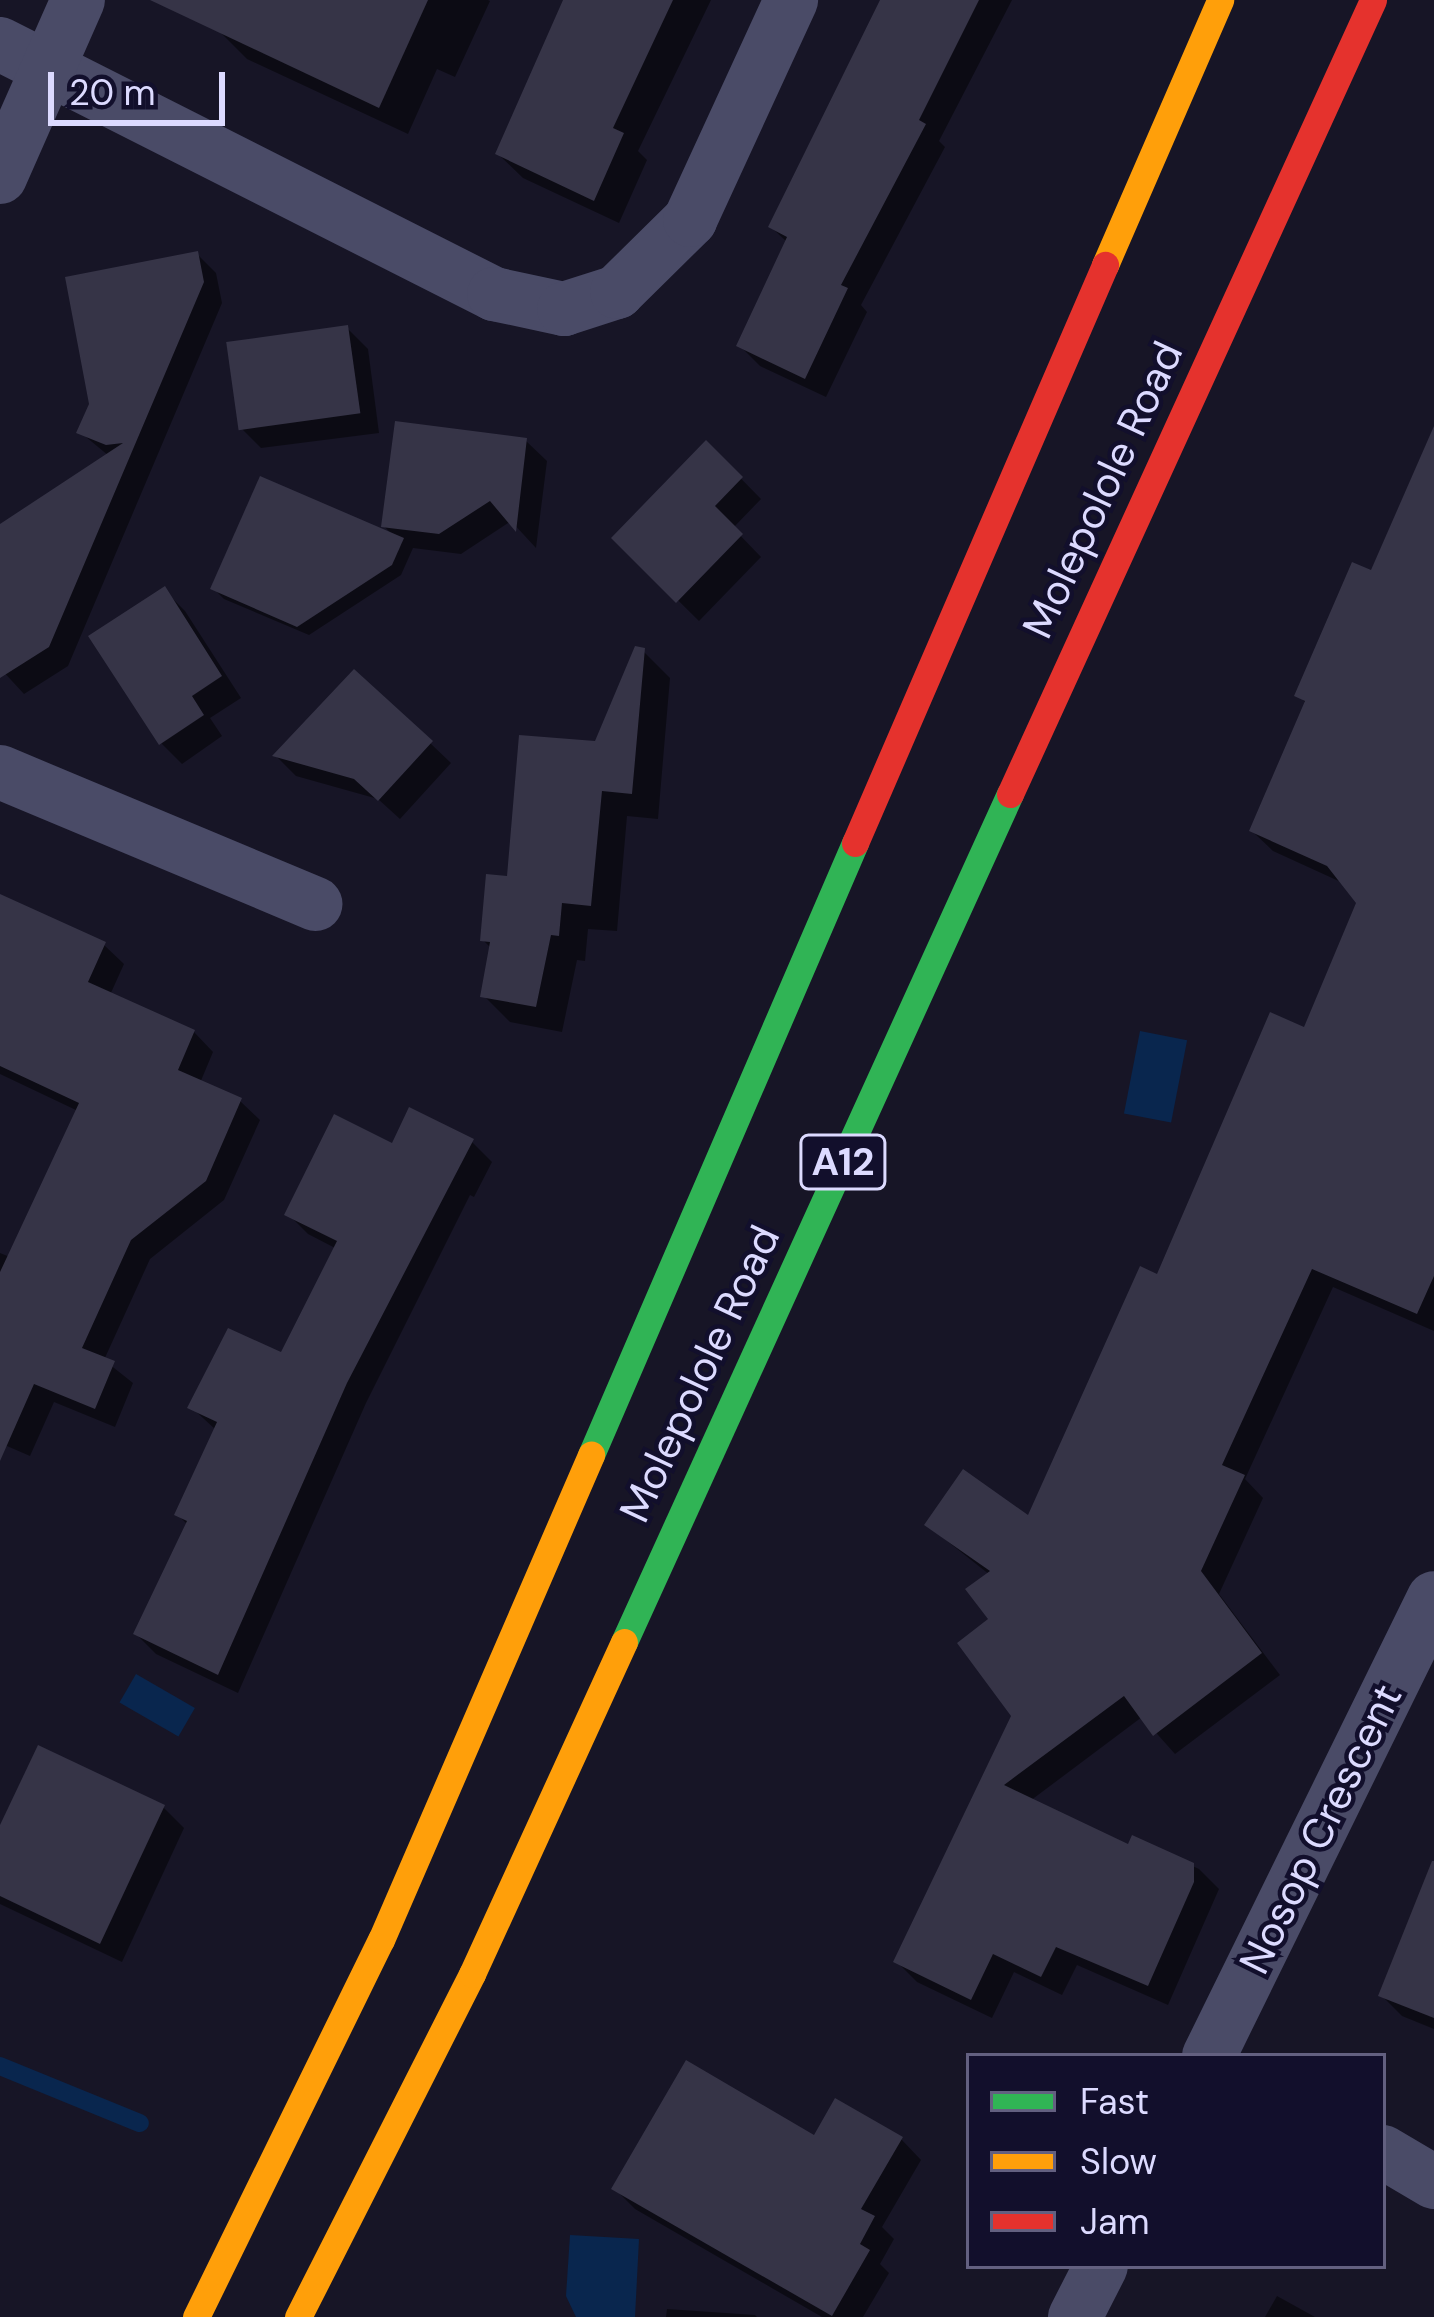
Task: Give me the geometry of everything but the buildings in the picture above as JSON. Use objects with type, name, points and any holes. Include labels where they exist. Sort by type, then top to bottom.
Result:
[{"type":"main road","name":"Molepolole Road","points":[[196,2317],[391,1918],[1220,0]]},
{"type":"main road","name":"Molepolole Road","points":[[298,2317],[472,1975],[1373,0]]},
{"type":"main road","points":[[357,2270],[383,2153]]},
{"type":"street","points":[[0,178],[24,55],[78,0]]},
{"type":"street","points":[[24,55],[494,294],[564,309],[617,292],[690,220],[791,0]]},
{"type":"street","points":[[0,772],[316,904]]},
{"type":"street","name":"Nosop Crescent","points":[[1215,2053],[1434,1598]]},
{"type":"street","points":[[1386,2154],[1434,2182]]},
{"type":"street","points":[[1075,2317],[1099,2269]]},
{"type":"water","points":[[1140,1031],[1187,1040],[1171,1123],[1124,1113]]},
{"type":"water","points":[[136,1674],[195,1708],[178,1737],[120,1703]]},
{"type":"water","points":[[570,2235],[639,2239],[635,2317],[576,2317],[566,2296]]},
{"type":"waterway","points":[[0,2066],[140,2123]]},
{"type":"traffic: fast","points":[[624,1642],[1010,794]]},
{"type":"traffic: fast","points":[[591,1455],[855,843]]},
{"type":"traffic: slow","points":[[1105,265],[1220,0]]},
{"type":"traffic: slow","points":[[196,2317],[381,1940],[591,1455]]},
{"type":"traffic: slow","points":[[298,2317],[472,1974],[624,1642]]},
{"type":"traffic: jam","points":[[1010,794],[1373,0]]},
{"type":"traffic: jam","points":[[855,843],[1105,265]]}]
